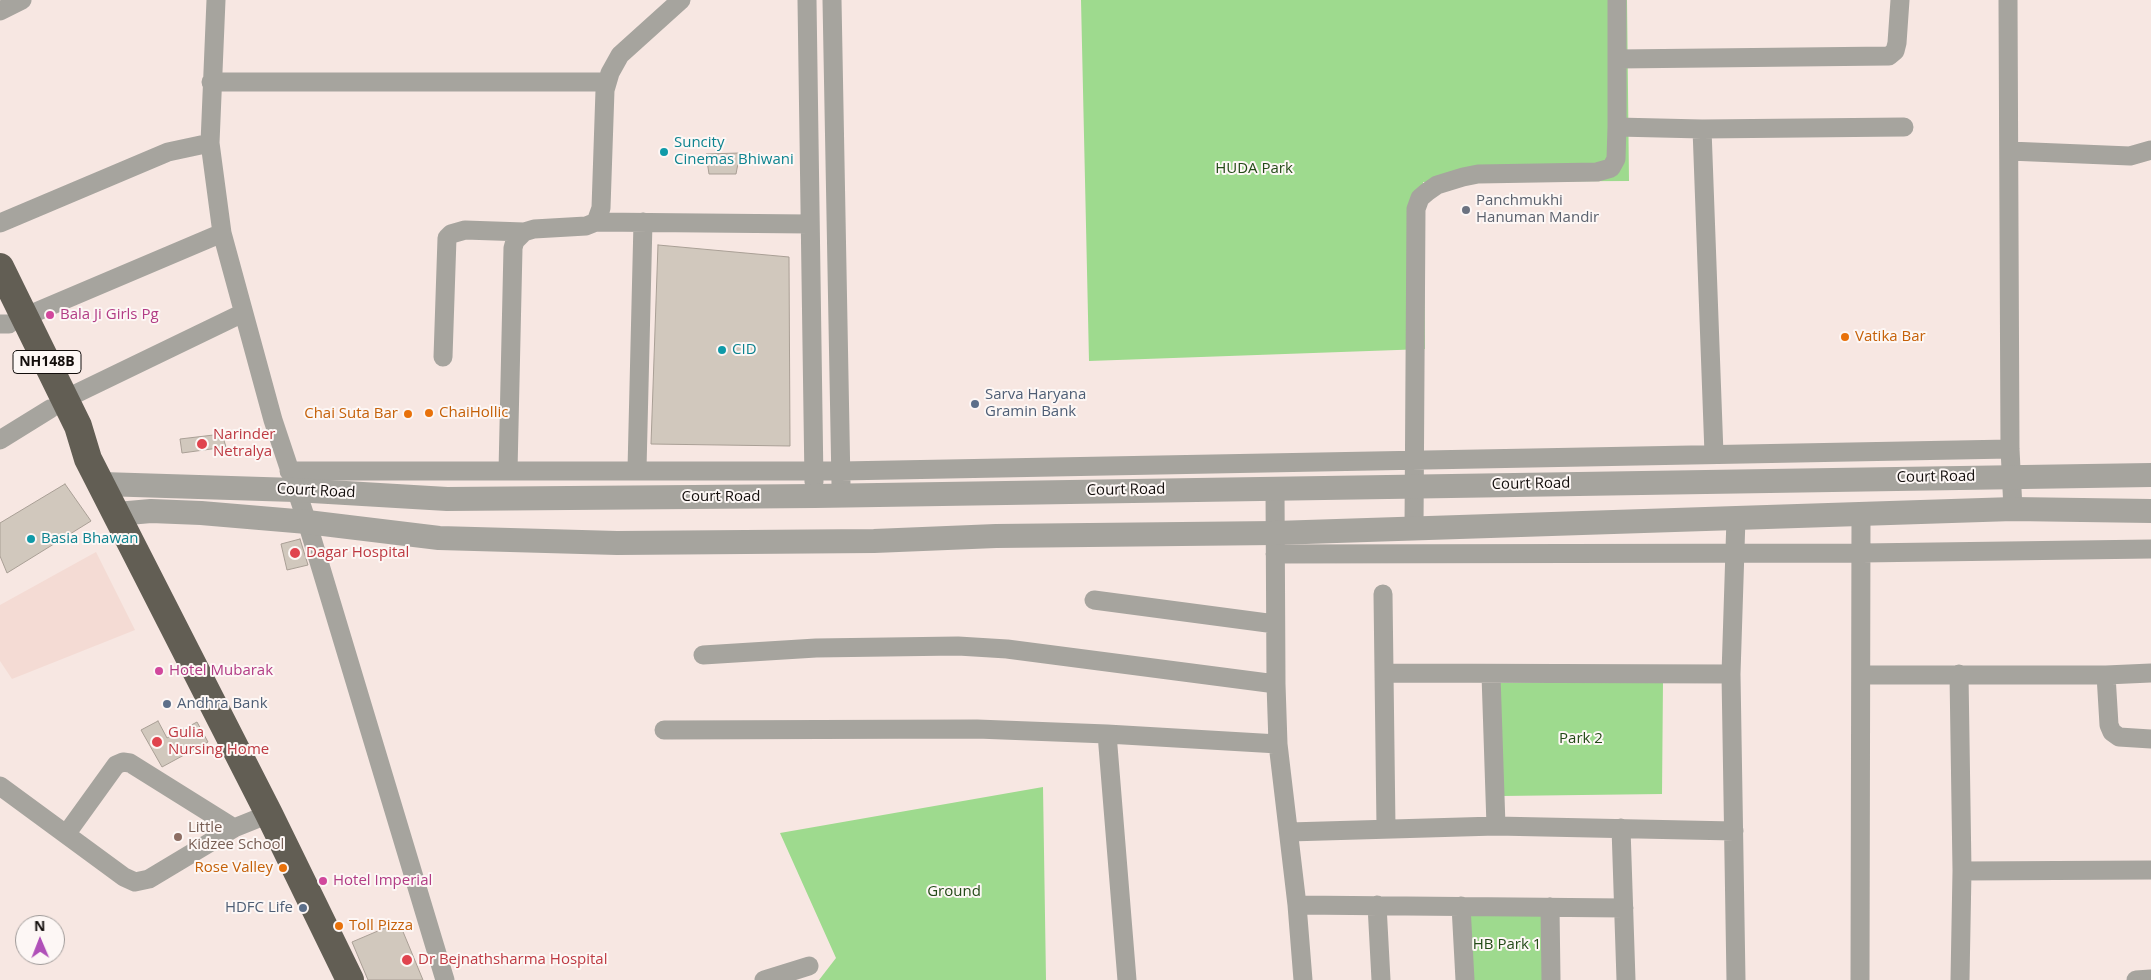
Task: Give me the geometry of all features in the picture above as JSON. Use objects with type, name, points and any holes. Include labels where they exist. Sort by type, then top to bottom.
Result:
[{"type":"highway","name":"NH148B","points":[[0,267],[8,318],[58,404],[65,434],[88,459],[102,484],[269,814],[350,980]]},
{"type":"street","points":[[0,11],[22,0]]},
{"type":"street","points":[[216,0],[211,82],[210,143],[222,233],[243,313],[292,480],[307,522],[445,980]]},
{"type":"street","points":[[596,222],[601,208],[606,82],[614,63],[620,55],[681,0]]},
{"type":"street","points":[[807,0],[809,224],[815,496]]},
{"type":"street","points":[[832,0],[842,495]]},
{"type":"street","points":[[1414,528],[1412,459],[1414,218],[1420,198],[1437,185],[1478,174],[1604,172],[1615,164],[1618,127],[1617,0]]},
{"type":"street","points":[[1618,59],[1888,56],[1895,51],[1897,43],[1900,0]]},
{"type":"street","points":[[2008,0],[2010,449],[2013,509]]},
{"type":"street","points":[[211,82],[606,82]]},
{"type":"street","points":[[1618,127],[1702,129],[1904,127]]},
{"type":"street","points":[[1702,129],[1714,454]]},
{"type":"street","points":[[0,223],[168,152],[210,143]]},
{"type":"street","points":[[2009,152],[2130,156],[2151,150]]},
{"type":"street","points":[[444,357],[447,238],[451,234],[466,230],[524,232],[544,228],[586,226],[596,222],[809,224]]},
{"type":"street","points":[[637,470],[643,222]]},
{"type":"street","points":[[508,471],[513,248],[515,241],[524,232]]},
{"type":"street","points":[[8,318],[222,233]]},
{"type":"street","points":[[0,440],[58,404],[243,313]]},
{"type":"street","points":[[292,480],[508,471],[841,471],[2010,449]]},
{"type":"street","name":"Court Road","points":[[102,484],[292,480],[447,499],[815,496],[2151,474]]},
{"type":"street","points":[[1275,488],[1275,624],[1278,744],[1297,905],[1303,980]]},
{"type":"street","points":[[1275,544],[1414,528],[2013,509],[2151,511]]},
{"type":"street","points":[[117,514],[193,512],[307,522],[439,538],[617,543],[874,541],[996,536],[1275,544],[1735,552],[1862,553],[2151,549]]},
{"type":"street","points":[[1860,980],[1861,514]]},
{"type":"street","points":[[1736,518],[1731,674],[1736,980]]},
{"type":"street","points":[[1383,594],[1386,828]]},
{"type":"street","points":[[1094,600],[1275,624]]},
{"type":"street","points":[[703,655],[816,648],[958,646],[1007,650],[1276,684]]},
{"type":"street","points":[[1385,673],[1491,675],[1731,674]]},
{"type":"street","points":[[1861,675],[2106,675],[2151,673]]},
{"type":"street","points":[[1959,674],[1962,871],[1960,980]]},
{"type":"street","points":[[1491,675],[1496,826]]},
{"type":"street","points":[[2106,675],[2109,725],[2112,732],[2123,738],[2151,739]]},
{"type":"street","points":[[664,730],[976,730],[1107,734],[1278,744]]},
{"type":"street","points":[[1107,734],[1127,980]]},
{"type":"street","points":[[67,833],[116,765],[123,762],[130,764],[234,828]]},
{"type":"street","points":[[0,786],[67,833],[124,877],[140,882],[149,879],[234,828],[269,814]]},
{"type":"street","points":[[1289,832],[1496,826],[1734,831]]},
{"type":"street","points":[[1621,828],[1626,980]]},
{"type":"street","points":[[1962,871],[2151,870]]},
{"type":"street","points":[[1297,905],[1624,908]]},
{"type":"street","points":[[1377,905],[1381,980]]},
{"type":"street","points":[[1461,906],[1465,980]]},
{"type":"street","points":[[1550,907],[1551,980]]},
{"type":"street","points":[[764,980],[809,966]]},
{"type":"street","points":[[2136,980],[2151,979]]},
{"type":"shaded area","points":[[96,552],[135,630],[12,679],[0,661],[0,605]]},
{"type":"green space","name":"HUDA Park","points":[[1081,0],[1627,0],[1629,181],[1423,182],[1425,349],[1089,361]]},
{"type":"green space","name":"Park 2","points":[[1663,681],[1662,794],[1502,796],[1498,683]]},
{"type":"green space","name":"Ground","points":[[1043,787],[1046,980],[819,980],[836,958],[780,833]]},
{"type":"green space","name":"HB Park 1","points":[[1465,909],[1547,910],[1547,980],[1468,980]]},
{"type":"building","points":[[740,153],[736,174],[709,174],[706,154]]},
{"type":"building","name":"CID","points":[[658,245],[789,257],[790,446],[651,444]]},
{"type":"building","points":[[222,434],[226,447],[182,453],[180,439]]},
{"type":"building","name":"Basia Bhawan","points":[[65,484],[91,521],[7,573],[0,556],[0,523]]},
{"type":"building","points":[[300,539],[308,565],[287,570],[281,544]]},
{"type":"building","points":[[158,721],[167,738],[197,722],[208,742],[162,767],[141,730]]},
{"type":"building","points":[[399,922],[423,980],[368,980],[352,942]]},
{"type":"place","name":"Suncity Cinemas Bhiwani","points":[[664,152]]},
{"type":"place","name":"Panchmukhi Hanuman Mandir","points":[[1466,210]]},
{"type":"place","name":"Bala Ji Girls Pg","points":[[50,315]]},
{"type":"place","name":"Vatika Bar","points":[[1845,337]]},
{"type":"place","name":"CID","points":[[722,350]]},
{"type":"place","name":"Sarva Haryana Gramin Bank","points":[[975,404]]},
{"type":"place","name":"ChaiHollic","points":[[429,413]]},
{"type":"place","name":"Chai Suta Bar","points":[[408,414]]},
{"type":"place","name":"Narinder Netralya","points":[[202,444]]},
{"type":"place","name":"Basia Bhawan","points":[[31,539]]},
{"type":"place","name":"Dagar Hospital","points":[[295,553]]},
{"type":"place","name":"Hotel Mubarak","points":[[159,671]]},
{"type":"place","name":"Andhra Bank","points":[[167,704]]},
{"type":"place","name":"Gulia Nursing Home","points":[[157,742]]},
{"type":"place","name":"Little Kidzee School","points":[[178,837]]},
{"type":"place","name":"Rose Valley","points":[[283,868]]},
{"type":"place","name":"Hotel Imperial","points":[[323,881]]},
{"type":"place","name":"HDFC Life","points":[[303,908]]},
{"type":"place","name":"Toll Pizza","points":[[339,926]]},
{"type":"place","name":"Dr Bejnathsharma Hospital","points":[[407,960]]}]
